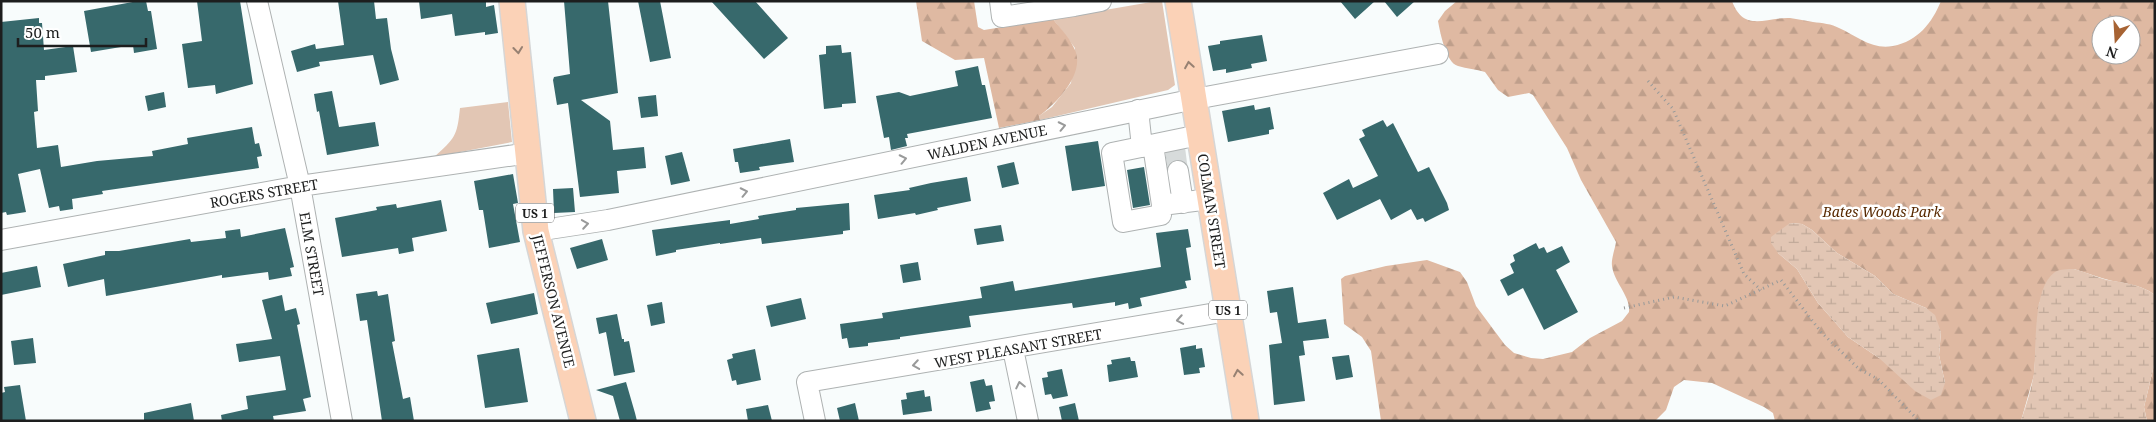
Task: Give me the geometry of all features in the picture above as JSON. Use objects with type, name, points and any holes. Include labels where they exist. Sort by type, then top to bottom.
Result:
[{"type":"main road","name":"JEFFERSON AVENUE","points":[[512,1],[536,231],[583,421]]},
{"type":"main road","name":"COLMAN STREET","points":[[1178,1],[1246,421]]},
{"type":"street","name":"ELM STREET","points":[[257,1],[300,186],[342,421]]},
{"type":"street","points":[[1000,1],[1002,17],[1101,1]]},
{"type":"street","name":"WALDEN AVENUE","points":[[536,231],[608,220],[1138,110],[1438,54]]},
{"type":"street","points":[[1138,110],[1147,146],[1162,205],[1161,215],[1123,222],[1112,153],[1147,146],[1174,144],[1199,135]]},
{"type":"street","name":"ROGERS STREET","points":[[1,240],[300,186],[529,153]]},
{"type":"street","points":[[1178,171],[1183,202]]},
{"type":"street","points":[[1162,205],[1210,199]]},
{"type":"street","name":"WEST PLEASANT STREET","points":[[816,421],[807,382],[1013,349],[1228,311]]},
{"type":"street","points":[[1013,349],[1028,421]]},
{"type":"path","points":[[1648,81],[1673,109],[1744,274],[1761,290]]},
{"type":"path","points":[[1624,308],[1674,297],[1725,306],[1781,280],[1821,332],[1860,369],[1878,379],[1919,421]]},
{"type":"green space","points":[[916,1],[974,1],[978,27],[984,30],[1053,19],[1074,48],[1077,57],[1077,67],[1073,77],[1061,95],[1039,116],[1040,120],[999,128],[984,58],[955,60],[922,41]]},
{"type":"green space","points":[[1162,1],[1175,85],[1168,90],[1040,120],[1039,116],[1052,107],[1071,83],[1075,48],[1053,19]]},
{"type":"green space","name":"Bates Woods Park","points":[[1457,1],[1732,1],[1737,11],[1749,20],[1790,18],[1827,24],[1865,42],[1885,47],[1902,44],[1917,35],[1933,17],[1941,1],[2155,1],[2155,295],[2137,286],[2105,279],[2074,269],[2039,303],[2034,375],[2021,421],[1775,421],[1773,413],[1764,407],[1712,383],[1684,380],[1674,387],[1666,410],[1655,421],[1381,421],[1371,351],[1362,337],[1344,324],[1341,279],[1345,276],[1386,266],[1427,260],[1460,272],[1467,282],[1476,306],[1505,345],[1514,353],[1531,358],[1543,359],[1572,352],[1590,338],[1622,321],[1629,312],[1625,295],[1613,272],[1612,266],[1616,242],[1581,180],[1567,148],[1533,95],[1529,93],[1508,97],[1498,90],[1485,72],[1454,64],[1444,46],[1438,21],[1445,11]],"holes":[[[1790,223],[1802,224],[1812,230],[1837,253],[1875,276],[1893,294],[1926,308],[1941,332],[1939,355],[1945,383],[1879,358],[1848,337],[1818,303],[1797,269],[1778,253]]]},
{"type":"green space","points":[[508,102],[512,142],[434,157],[454,136],[458,125],[460,108]]},
{"type":"green space","points":[[1790,223],[1802,224],[1812,230],[1837,253],[1875,276],[1893,294],[1926,308],[1935,315],[1941,332],[1939,355],[1945,383],[1941,395],[1931,400],[1915,391],[1879,358],[1848,337],[1818,303],[1797,269],[1778,253],[1771,243],[1771,237]]},
{"type":"green space","points":[[2074,269],[2107,280],[2138,286],[2155,295],[2155,361],[2144,407],[2147,421],[2021,421],[2033,378],[2037,318],[2042,291],[2055,272]]},
{"type":"green space","points":[[2155,361],[2155,421],[2147,421],[2144,407]]},
{"type":"building","points":[[146,1],[148,11],[151,11],[157,49],[134,53],[133,45],[91,52],[84,11]]},
{"type":"building","points":[[197,1],[240,1],[253,84],[216,94],[215,85],[188,88],[182,44],[202,41]]},
{"type":"building","points":[[338,1],[374,1],[376,19],[387,18],[391,49],[399,80],[380,85],[373,55],[319,62],[320,66],[297,72],[291,51],[315,44],[316,49],[344,45]]},
{"type":"building","points":[[419,1],[486,1],[486,7],[494,5],[498,33],[485,35],[485,32],[455,36],[452,14],[421,19]]},
{"type":"building","points":[[564,1],[608,1],[618,93],[581,100],[610,121],[613,150],[644,147],[646,168],[617,171],[619,193],[580,197],[568,103],[557,105],[553,80],[554,77],[570,74]]},
{"type":"building","points":[[638,1],[660,1],[671,58],[650,62]]},
{"type":"building","points":[[711,1],[755,1],[788,38],[764,59]]},
{"type":"building","points":[[1340,1],[1375,1],[1355,19]]},
{"type":"building","points":[[1384,1],[1415,1],[1397,17]]},
{"type":"building","points":[[39,18],[39,23],[42,23],[44,50],[73,46],[77,72],[45,76],[45,80],[36,80],[38,111],[34,112],[37,148],[58,145],[61,167],[97,161],[153,156],[152,151],[188,144],[187,138],[252,127],[255,144],[259,143],[262,156],[257,157],[259,168],[102,191],[103,194],[72,199],[73,209],[60,211],[59,206],[49,208],[40,169],[18,174],[26,212],[7,215],[6,212],[1,213],[1,22]]},
{"type":"building","points":[[1262,35],[1267,61],[1251,64],[1252,68],[1226,73],[1226,69],[1213,71],[1208,46],[1220,44],[1220,41]]},
{"type":"building","points":[[841,45],[842,53],[851,52],[856,103],[842,104],[842,107],[824,109],[819,55],[826,54],[826,46]]},
{"type":"building","points":[[978,66],[982,85],[985,85],[992,118],[907,134],[908,138],[905,138],[907,146],[891,150],[889,137],[884,138],[876,96],[899,92],[910,96],[958,86],[955,71]]},
{"type":"building","points":[[332,91],[339,127],[375,122],[379,146],[327,155],[314,94]]},
{"type":"building","points":[[164,92],[166,107],[148,111],[145,96]]},
{"type":"building","points":[[656,95],[658,116],[641,118],[638,97]]},
{"type":"building","points":[[1254,105],[1255,110],[1270,107],[1274,129],[1269,130],[1269,134],[1228,142],[1222,111]]},
{"type":"building","points":[[1383,120],[1387,127],[1393,123],[1418,172],[1429,167],[1449,210],[1425,222],[1423,218],[1417,220],[1411,209],[1391,220],[1380,199],[1337,220],[1323,193],[1349,179],[1353,188],[1378,176],[1359,139],[1365,136],[1362,130]]},
{"type":"building","points":[[790,139],[794,162],[759,167],[760,170],[740,173],[738,162],[735,162],[733,149]]},
{"type":"building","points":[[1098,141],[1105,186],[1072,191],[1065,146]]},
{"type":"building","points":[[1179,151],[1180,160],[1171,162],[1168,165],[1166,154]]},
{"type":"building","points":[[682,152],[690,181],[671,185],[665,156]]},
{"type":"building","points":[[1014,162],[1019,184],[1002,188],[997,166]]},
{"type":"building","points":[[1144,167],[1150,205],[1133,208],[1127,170]]},
{"type":"building","points":[[513,174],[518,203],[513,204],[520,242],[489,248],[483,210],[479,210],[474,181]]},
{"type":"building","points":[[967,177],[971,201],[937,208],[938,210],[916,215],[915,213],[878,219],[874,195],[910,190],[909,188]]},
{"type":"building","points":[[573,188],[575,212],[554,213],[553,189]]},
{"type":"building","points":[[441,200],[447,231],[412,238],[414,251],[399,254],[398,248],[342,257],[335,218],[377,210],[376,207],[396,204],[397,208]]},
{"type":"building","points":[[849,203],[850,230],[843,231],[843,234],[762,244],[761,238],[676,250],[676,252],[656,256],[652,230],[730,220],[730,224],[759,219],[758,216],[796,210],[796,208]]},
{"type":"building","points":[[1001,225],[1004,241],[977,245],[974,229]]},
{"type":"building","points":[[285,228],[294,267],[290,268],[292,276],[269,280],[268,272],[222,278],[222,275],[106,296],[104,279],[68,287],[63,264],[105,255],[105,251],[119,251],[190,239],[191,242],[226,238],[225,231],[240,229],[241,237]]},
{"type":"building","points":[[1188,229],[1191,247],[1186,248],[1191,280],[1185,281],[1187,288],[1140,298],[1142,306],[1129,309],[1128,303],[1115,306],[1115,302],[1073,308],[1072,303],[969,316],[971,327],[900,337],[900,339],[868,343],[868,346],[849,348],[847,338],[842,339],[840,324],[883,318],[882,313],[982,298],[980,287],[1013,281],[1015,291],[1161,267],[1156,233]]},
{"type":"building","points":[[602,239],[608,260],[577,269],[570,248]]},
{"type":"building","points":[[1536,243],[1539,249],[1544,247],[1547,253],[1562,246],[1570,262],[1556,270],[1578,312],[1544,330],[1523,288],[1508,296],[1500,280],[1514,273],[1510,264],[1515,261],[1513,255]]},
{"type":"building","points":[[918,262],[921,280],[903,283],[900,265]]},
{"type":"building","points":[[37,266],[41,287],[1,295],[1,273]]},
{"type":"building","points":[[1293,287],[1298,323],[1326,319],[1329,338],[1303,341],[1305,355],[1299,356],[1305,401],[1274,405],[1269,345],[1282,343],[1277,312],[1270,313],[1267,291]]},
{"type":"building","points":[[377,291],[378,296],[388,294],[395,341],[392,342],[403,399],[410,397],[414,421],[382,421],[367,320],[360,321],[356,294]]},
{"type":"building","points":[[534,293],[538,314],[491,324],[486,303]]},
{"type":"building","points":[[282,295],[285,311],[296,308],[300,324],[297,325],[311,397],[303,399],[306,411],[273,416],[274,421],[222,421],[221,415],[248,409],[246,396],[286,390],[280,356],[239,362],[236,344],[272,339],[262,300]]},
{"type":"building","points":[[801,298],[806,319],[771,327],[766,306]]},
{"type":"building","points":[[662,302],[665,323],[651,326],[647,305]]},
{"type":"building","points":[[617,314],[622,339],[624,339],[624,342],[629,341],[635,372],[614,376],[606,332],[599,334],[596,318]]},
{"type":"building","points":[[33,338],[36,363],[14,365],[11,341]]},
{"type":"building","points":[[1196,345],[1196,349],[1202,348],[1205,367],[1199,368],[1200,373],[1184,375],[1180,348]]},
{"type":"building","points":[[519,348],[528,402],[485,408],[477,355]]},
{"type":"building","points":[[755,349],[761,380],[737,385],[736,380],[732,381],[727,360],[733,358],[732,354]]},
{"type":"building","points":[[1349,355],[1353,377],[1336,380],[1332,357]]},
{"type":"building","points":[[1130,357],[1131,361],[1135,361],[1138,377],[1109,382],[1107,365],[1112,364],[1111,360]]},
{"type":"building","points":[[1062,369],[1068,396],[1053,399],[1051,394],[1045,395],[1042,378],[1048,377],[1047,372]]},
{"type":"building","points":[[984,379],[986,386],[992,385],[995,401],[989,402],[991,409],[976,412],[970,382]]},
{"type":"building","points":[[626,382],[637,421],[620,421],[613,396],[596,390]]},
{"type":"building","points":[[20,385],[26,421],[1,421],[1,393],[5,392],[4,387]]},
{"type":"building","points":[[924,390],[925,397],[930,396],[932,411],[903,415],[901,400],[907,399],[906,393]]},
{"type":"building","points":[[191,403],[194,421],[144,421],[144,413]]},
{"type":"building","points":[[855,403],[859,421],[840,421],[837,408]]},
{"type":"building","points":[[1075,403],[1079,421],[1062,421],[1059,407]]},
{"type":"building","points":[[768,405],[772,421],[748,421],[746,409]]},
{"type":"tunnel","points":[[1175,148],[1178,171]]}]
